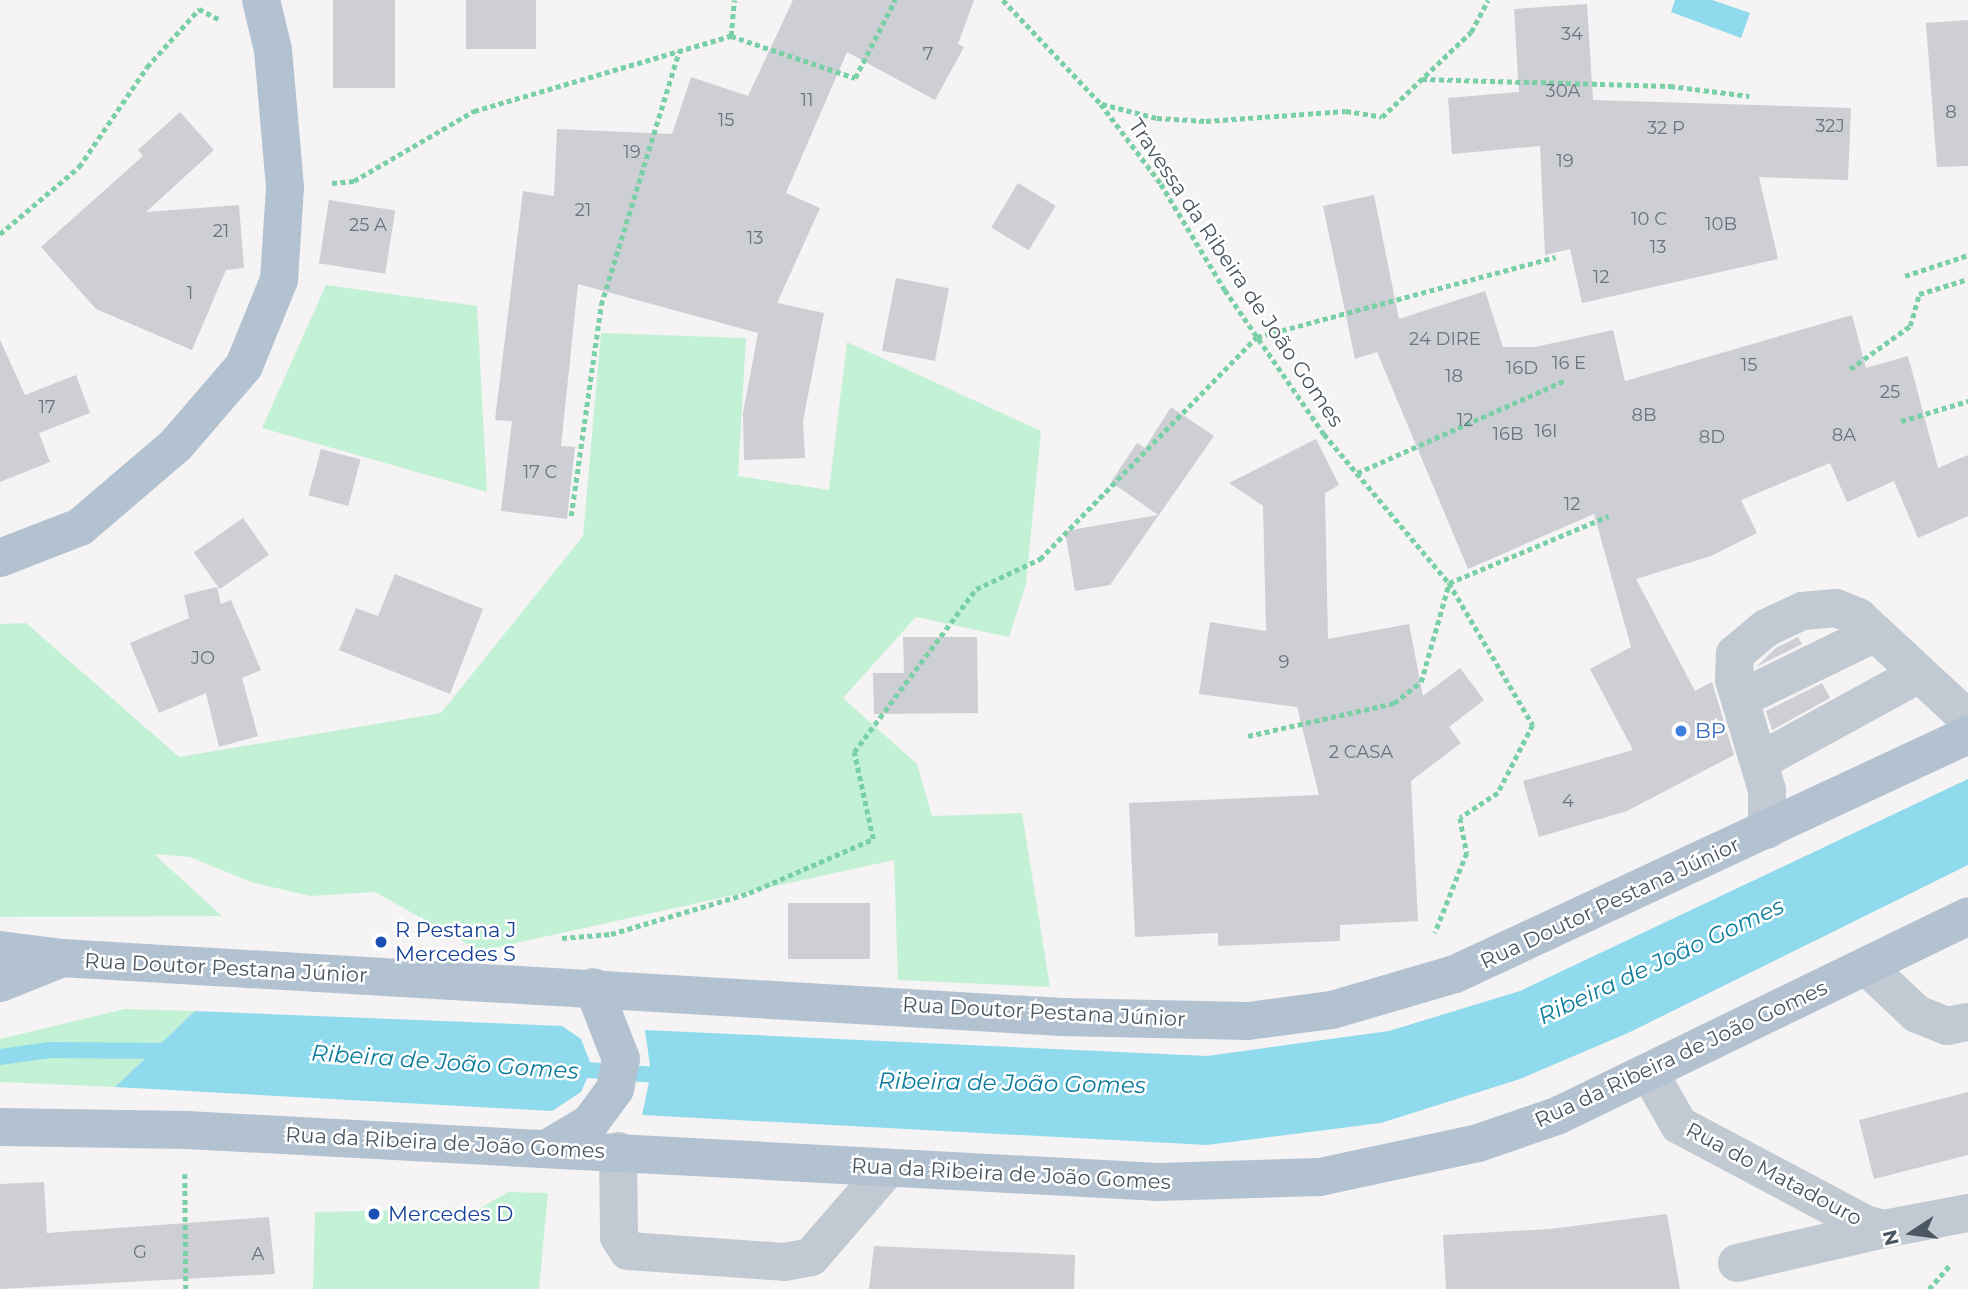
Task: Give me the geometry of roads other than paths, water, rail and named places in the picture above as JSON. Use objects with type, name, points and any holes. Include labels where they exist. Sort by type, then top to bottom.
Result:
[{"type":"main road","points":[[0,558],[80,527],[176,446],[244,366],[279,280],[285,187],[273,50],[261,0]]},
{"type":"main road","name":"Rua Doutor Pestana Júnior","points":[[0,950],[62,958],[593,987],[1062,1017],[1248,1021],[1332,1010],[1455,974],[1968,734]]},
{"type":"main road","name":"Rua da Ribeira de João Gomes","points":[[0,1127],[618,1152],[1159,1182],[1320,1177],[1479,1143],[1557,1116],[1650,1074],[1968,916]]},
{"type":"main road","name":"Rua Doutor Pestana Júnior","points":[[0,984],[62,958]]},
{"type":"main road","points":[[546,1149],[601,1112],[615,1089],[621,1059],[593,987]]},
{"type":"street","points":[[1767,830],[1768,790],[1742,698],[1734,680],[1735,654],[1766,628],[1802,611],[1836,608],[1875,633],[1917,675],[1951,699],[1968,719]]},
{"type":"street","points":[[1742,698],[1875,633]]},
{"type":"street","points":[[1760,761],[1917,675]]},
{"type":"street","points":[[1866,966],[1917,1014],[1947,1026],[1968,1022]]},
{"type":"street","name":"Rua do Matadouro","points":[[1650,1074],[1679,1125],[1834,1209],[1884,1229]]},
{"type":"street","points":[[618,1152],[619,1237],[628,1251],[784,1262],[807,1274],[888,1168]]},
{"type":"street","name":"Rua do Matadouro","points":[[1737,1264],[1884,1229],[1968,1213]]},
{"type":"water","points":[[1675,0],[1712,0],[1750,13],[1741,38],[1671,12]]},
{"type":"water","points":[[1968,779],[1968,865],[1628,1033],[1520,1079],[1381,1123],[1207,1145],[642,1115],[651,1073],[645,1030],[1207,1056],[1389,1031],[1520,991]]},
{"type":"water","points":[[195,1011],[562,1026],[581,1039],[592,1067],[581,1092],[552,1111],[115,1087]]},
{"type":"waterway","name":"Ribeira de João Gomes","points":[[0,1057],[50,1050],[172,1051]]},
{"type":"waterway","name":"Ribeira de João Gomes","points":[[572,1069],[672,1076]]},
{"type":"place","name":"BP","points":[[1681,731]]},
{"type":"place","name":"R Pestana J Mercedes S","points":[[381,942]]},
{"type":"place","name":"Mercedes D","points":[[374,1214]]}]
